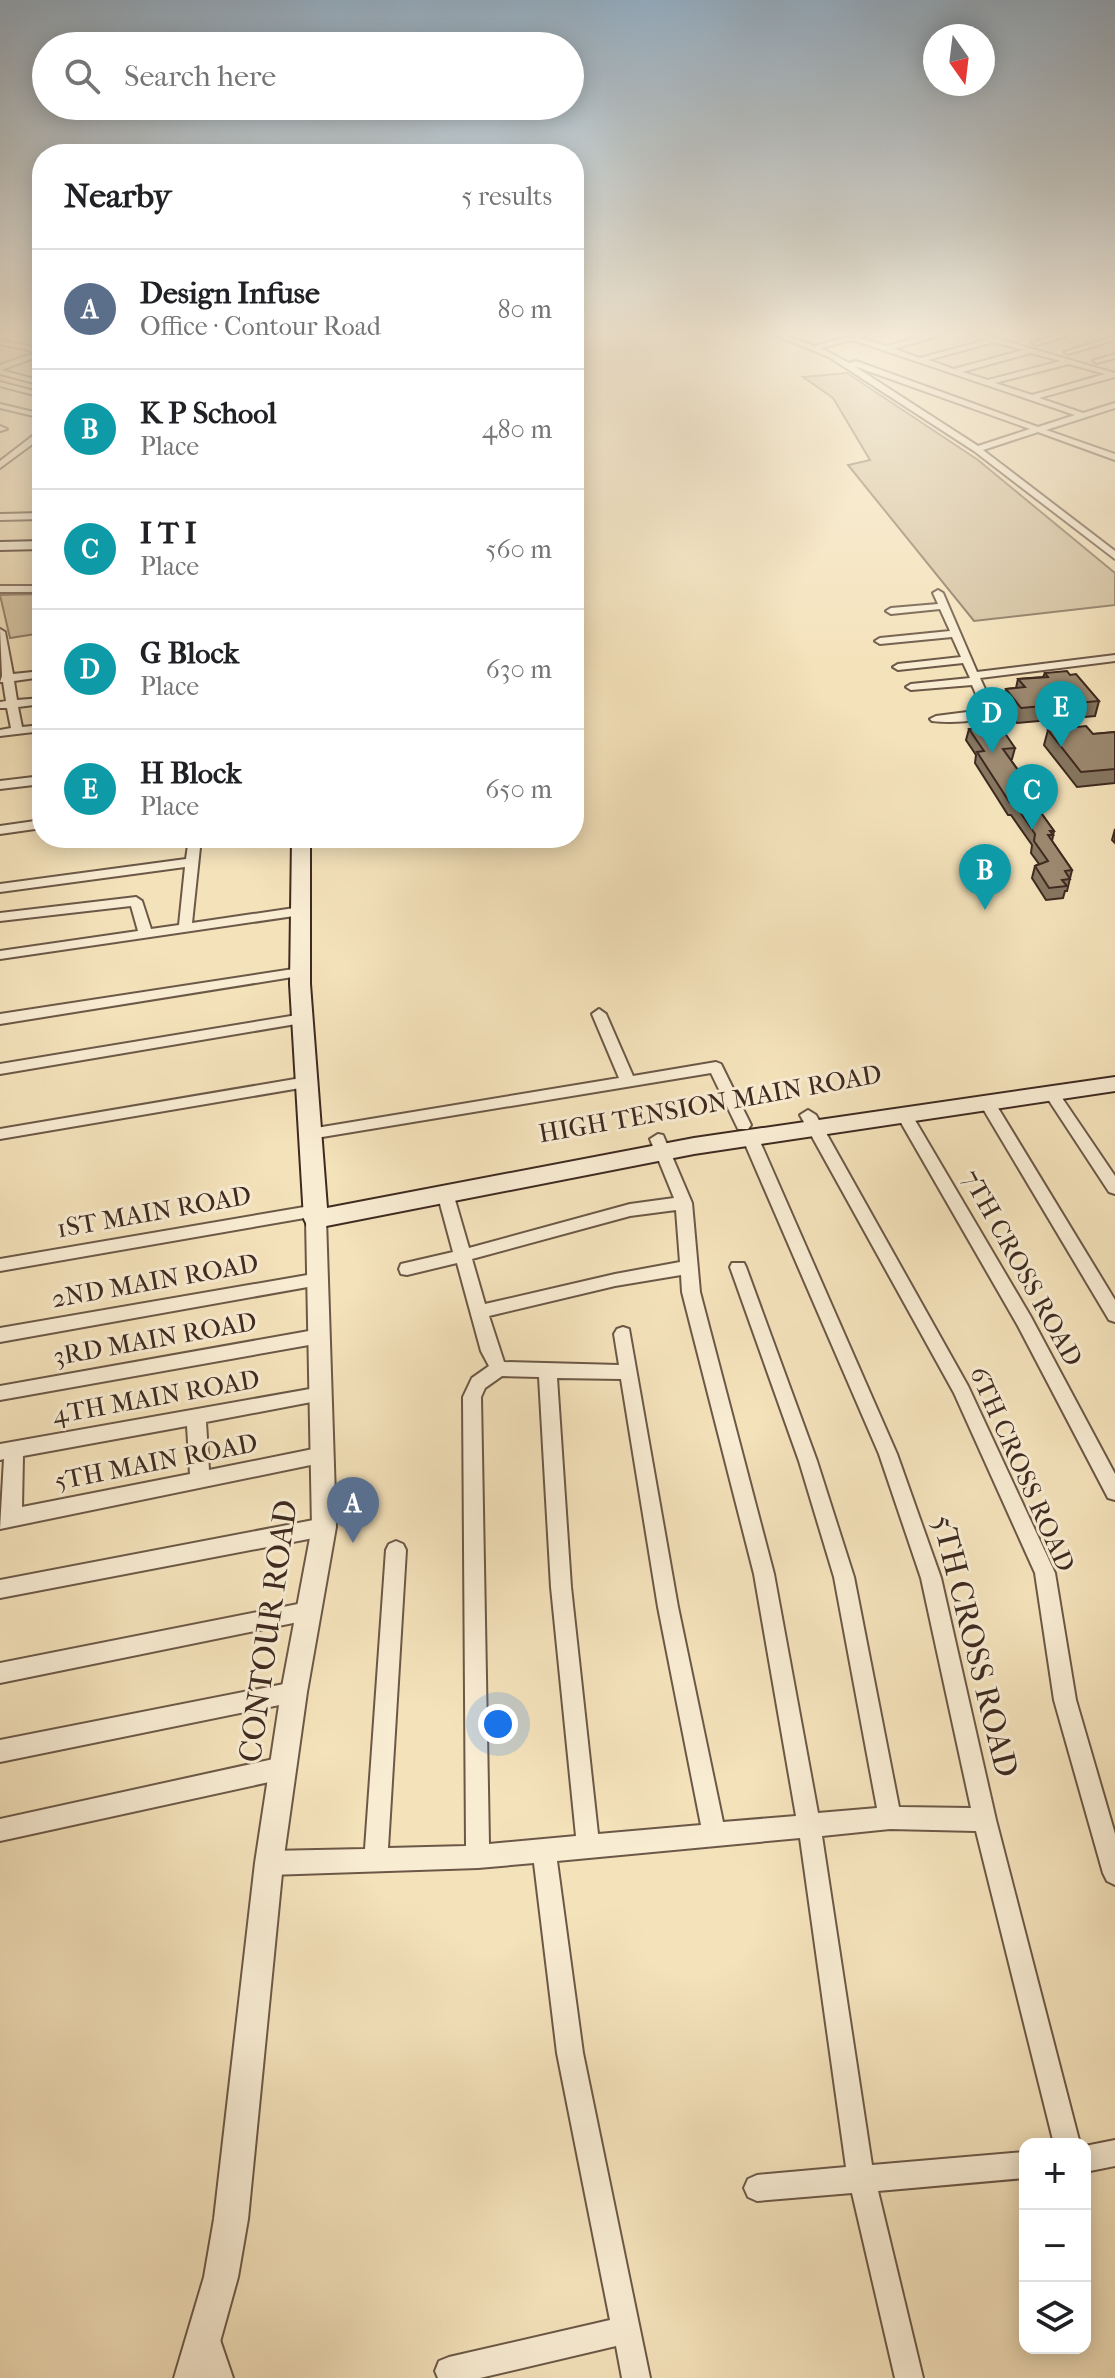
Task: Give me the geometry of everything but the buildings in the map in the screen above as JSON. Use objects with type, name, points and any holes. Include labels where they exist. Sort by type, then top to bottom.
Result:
[{"type":"main road","points":[[0,546],[32,545]]},
{"type":"main road","name":"CONTOUR ROAD","points":[[301,848],[300,972],[316,1211]]},
{"type":"main road","name":"HIGH TENSION MAIN ROAD","points":[[812,1121],[1115,1070]]},
{"type":"main road","points":[[316,1211],[445,1193],[660,1146],[746,1131],[812,1121],[904,1114],[1115,1084]]},
{"type":"main road","name":"HIGH TENSION MAIN ROAD","points":[[316,1211],[660,1146]]},
{"type":"street","points":[[0,465],[28,444]]},
{"type":"street","points":[[969,444],[1115,556]]},
{"type":"street","points":[[977,449],[992,444]]},
{"type":"street","points":[[1078,444],[1115,457]]},
{"type":"street","points":[[0,517],[32,516]]},
{"type":"street","points":[[0,589],[32,589]]},
{"type":"street","points":[[936,719],[987,714],[938,593]]},
{"type":"street","points":[[891,611],[943,606]]},
{"type":"street","points":[[0,632],[6,705],[17,731]]},
{"type":"street","points":[[880,641],[955,634]]},
{"type":"street","points":[[911,687],[1115,658]]},
{"type":"street","points":[[898,667],[966,660]]},
{"type":"street","points":[[4,678],[32,675]]},
{"type":"street","points":[[6,705],[32,702]]},
{"type":"street","points":[[0,733],[32,729]]},
{"type":"street","points":[[0,785],[32,781]]},
{"type":"street","points":[[0,830],[32,825]]},
{"type":"street","points":[[185,928],[194,848]]},
{"type":"street","points":[[0,888],[193,862]]},
{"type":"street","points":[[0,917],[136,901],[145,933]]},
{"type":"street","points":[[0,955],[301,911]]},
{"type":"street","points":[[0,1019],[300,972]]},
{"type":"street","points":[[310,1134],[628,1081],[599,1014]]},
{"type":"street","points":[[0,1069],[303,1019]]},
{"type":"street","name":"5TH CROSS ROAD","points":[[628,1081],[716,1067],[888,1454],[931,1578],[985,1820],[1065,2138]]},
{"type":"street","points":[[0,1134],[307,1082]]},
{"type":"street","points":[[1051,1093],[1115,1188]]},
{"type":"street","points":[[987,1102],[1115,1315]]},
{"type":"street","name":"7TH CROSS ROAD","points":[[904,1114],[1025,1322],[1115,1492]]},
{"type":"street","name":"6TH CROSS ROAD","points":[[812,1121],[962,1391],[1045,1573],[1065,1700],[1115,1873]]},
{"type":"street","points":[[660,1146],[684,1203],[691,1292],[764,1574],[809,1824],[861,2177],[909,2378]]},
{"type":"street","points":[[445,1193],[478,1312],[499,1369]]},
{"type":"street","points":[[407,1269],[630,1210],[684,1203]]},
{"type":"street","name":"1ST MAIN ROAD","points":[[0,1265],[316,1211]]},
{"type":"street","name":"CONTOUR ROAD","points":[[192,2378],[206,2336],[231,2219],[269,1863],[294,1692],[324,1527],[316,1211]]},
{"type":"street","points":[[478,1312],[615,1280],[689,1267]]},
{"type":"street","points":[[738,1267],[808,1461],[844,1577],[890,1818]]},
{"type":"street","name":"2ND MAIN ROAD","points":[[0,1335],[319,1279]]},
{"type":"street","points":[[623,1334],[668,1607],[714,1832]]},
{"type":"street","name":"3RD MAIN ROAD","points":[[0,1393],[320,1336]]},
{"type":"street","points":[[478,1857],[472,1397],[478,1383],[499,1369],[629,1372]]},
{"type":"street","points":[[548,1372],[561,1587],[588,1847]]},
{"type":"street","name":"4TH MAIN ROAD","points":[[7,1451],[321,1394]]},
{"type":"street","points":[[196,1416],[200,1480]]},
{"type":"street","points":[[6,1519],[7,1451]]},
{"type":"street","name":"5TH MAIN ROAD","points":[[6,1519],[323,1455]]},
{"type":"street","points":[[0,1589],[324,1527]]},
{"type":"street","points":[[376,1861],[396,1550]]},
{"type":"street","points":[[0,1673],[308,1611]]},
{"type":"street","points":[[0,1751],[294,1692]]},
{"type":"street","points":[[0,1830],[283,1768]]},
{"type":"street","points":[[269,1863],[478,1857],[714,1832],[890,1818],[985,1820]]},
{"type":"street","points":[[544,1851],[570,2053],[636,2378]]},
{"type":"street","points":[[1091,2158],[1115,2153]]},
{"type":"street","points":[[757,2188],[1019,2165]]},
{"type":"street","points":[[449,2371],[626,2330]]},
{"type":"street","points":[[206,2336],[219,2378]]},
{"type":"shaded area","points":[[860,444],[954,444],[978,460],[1115,573],[1115,605],[974,621],[848,465],[870,460]]},
{"type":"shaded area","points":[[32,594],[32,635],[10,638],[0,595]]},
{"type":"place","name":"H Block","points":[[1061,747]]},
{"type":"place","name":"G Block","points":[[992,753]]},
{"type":"place","name":"I T I","points":[[1032,830]]},
{"type":"place","name":"K P School","points":[[985,910]]},
{"type":"place","name":"Design Infuse","points":[[353,1543]]}]
